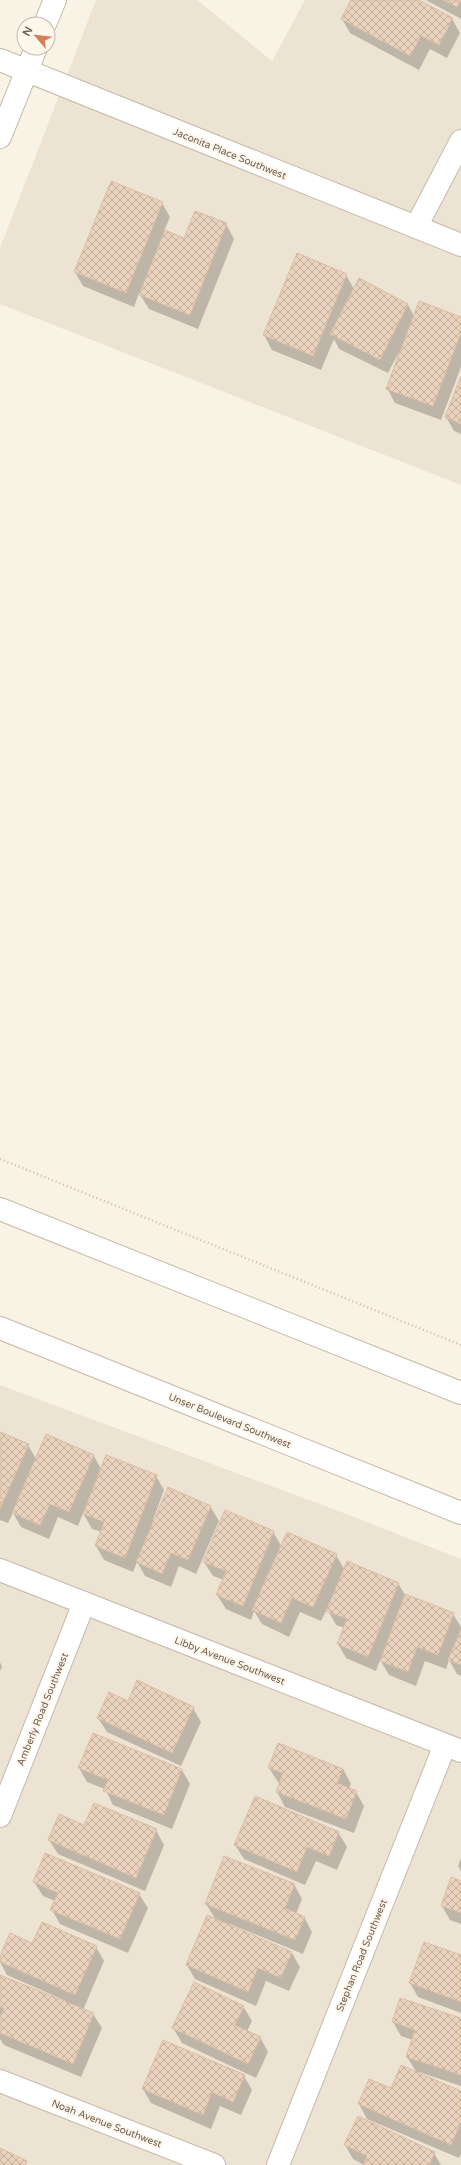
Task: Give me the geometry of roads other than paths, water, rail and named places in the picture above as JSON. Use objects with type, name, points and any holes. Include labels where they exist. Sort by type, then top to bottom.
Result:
[{"type":"street","points":[[48,16],[55,0]]},
{"type":"street","points":[[2,124],[33,56]]},
{"type":"street","name":"Jaconita Place Southwest","points":[[0,60],[461,245]]},
{"type":"street","points":[[416,227],[461,141]]},
{"type":"street","points":[[0,1209],[461,1393]]},
{"type":"street","name":"Unser Boulevard Southwest","points":[[0,1328],[461,1513]]},
{"type":"street","name":"Libby Avenue Southwest","points":[[0,1570],[453,1748]]},
{"type":"street","name":"Amberly Road Southwest","points":[[0,1816],[84,1603]]},
{"type":"street","name":"Stephan Road Southwest","points":[[278,2165],[453,1748]]},
{"type":"street","name":"Noah Avenue Southwest","points":[[0,2081],[214,2165]]}]
